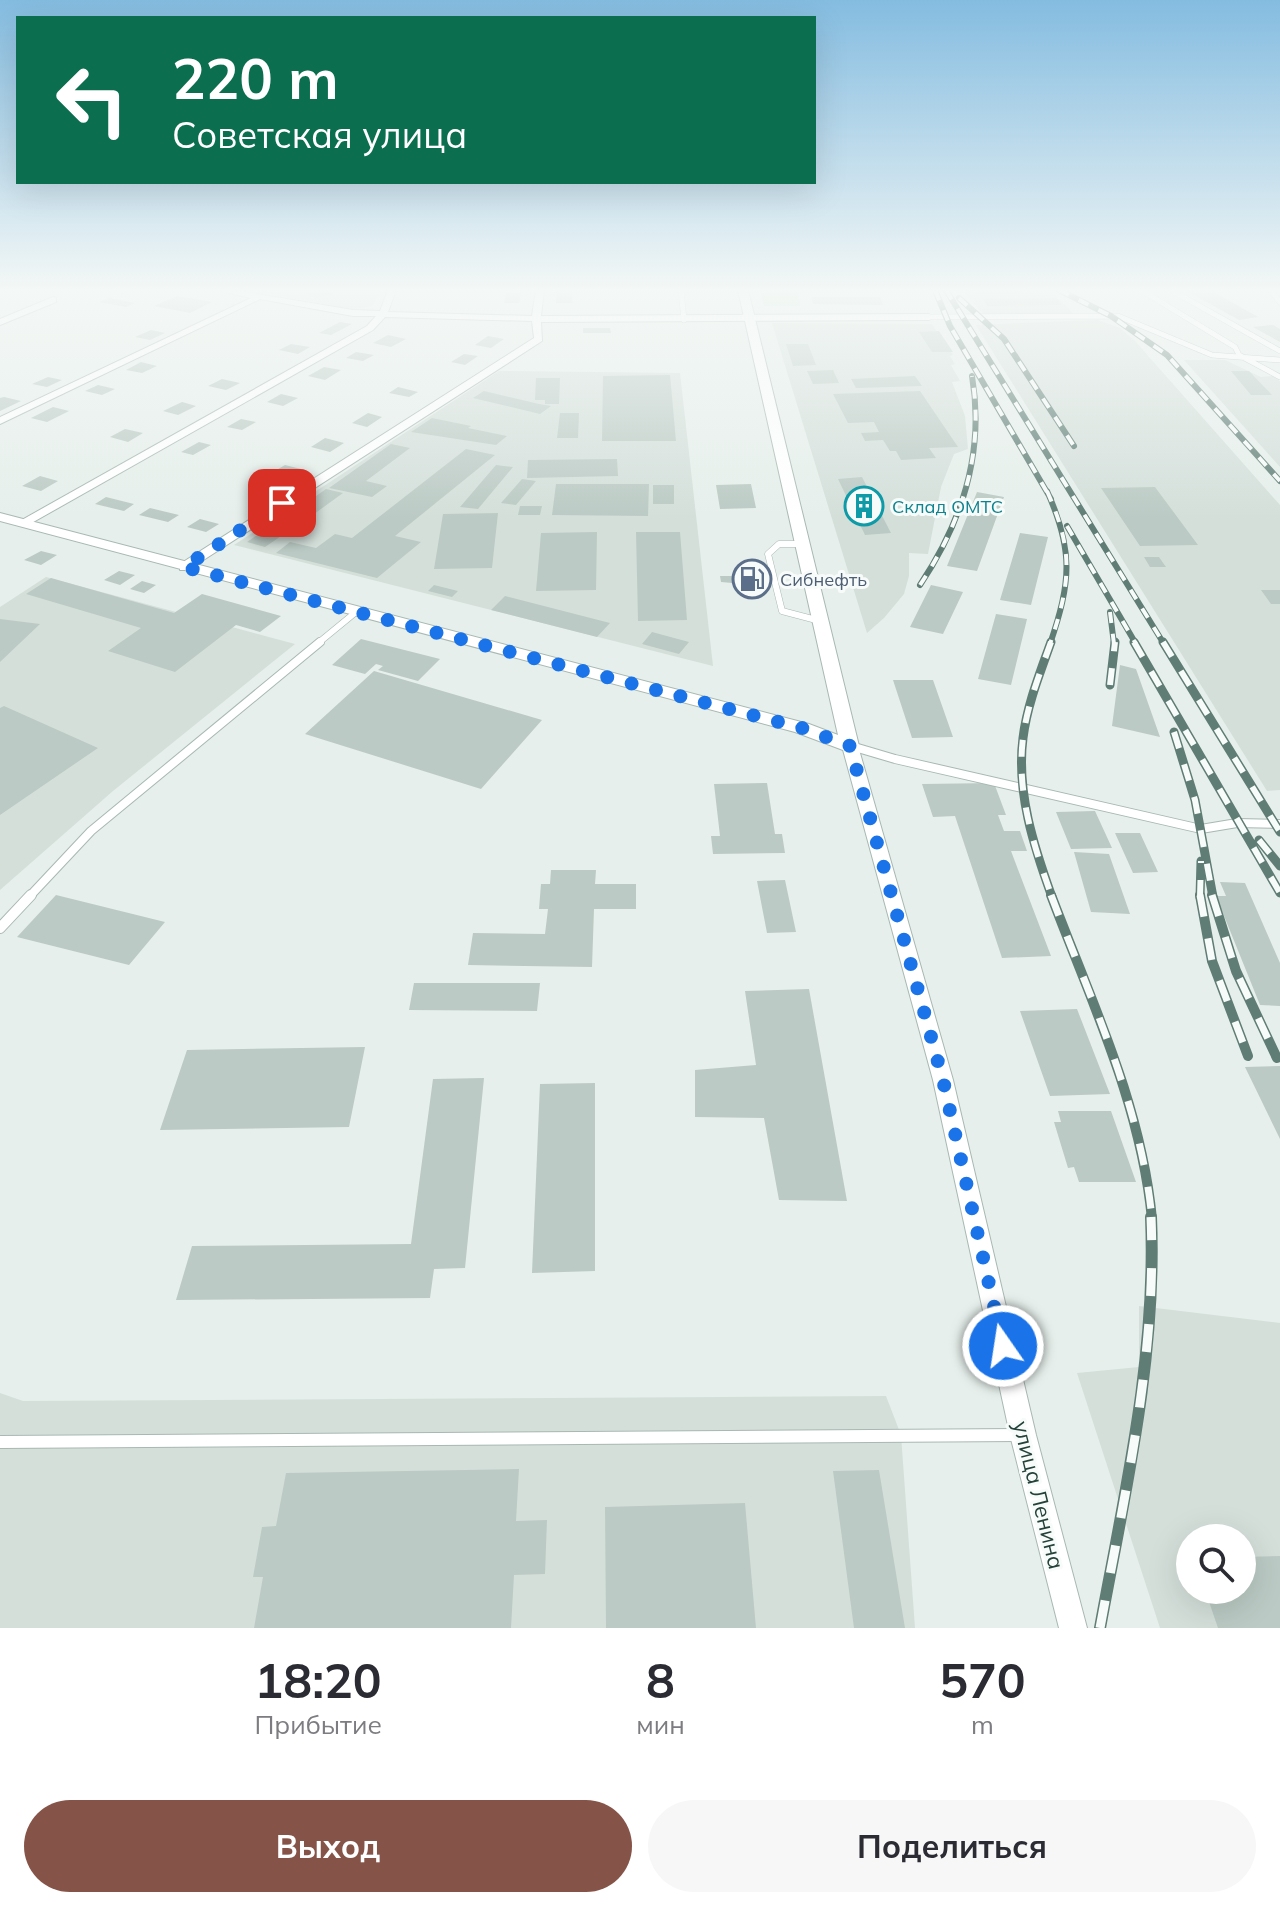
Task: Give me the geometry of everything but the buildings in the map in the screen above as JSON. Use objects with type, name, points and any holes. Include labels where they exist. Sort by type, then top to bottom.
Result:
[{"type":"street","points":[[0,421],[115,366]]},
{"type":"street","points":[[24,523],[303,366]]},
{"type":"street","points":[[184,567],[497,366]]},
{"type":"street","name":"улица Ленина","points":[[761,366],[850,746],[943,1080],[1023,1435],[1073,1628]]},
{"type":"street","points":[[0,517],[802,728],[850,746]]},
{"type":"lane","points":[[1259,366],[1280,377]]},
{"type":"lane","points":[[801,544],[779,544],[768,554],[782,611],[821,621]]},
{"type":"lane","points":[[0,928],[91,831],[356,612]]},
{"type":"lane","points":[[850,746],[1201,829],[1244,822],[1280,824]]},
{"type":"lane","points":[[0,1442],[1023,1435]]},
{"type":"shaded area","points":[[785,366],[952,366],[960,381],[952,382],[965,416],[968,449],[954,454],[941,487],[928,554],[909,553],[909,576],[904,594],[867,633]]},
{"type":"shaded area","points":[[1002,366],[1157,366],[1280,505],[1280,790],[1267,791]]},
{"type":"shaded area","points":[[1189,366],[1238,366],[1261,377],[1272,376],[1280,381],[1280,467]]},
{"type":"shaded area","points":[[499,371],[680,373],[713,666],[234,545]]},
{"type":"shaded area","points":[[46,577],[295,644],[113,791],[0,890],[0,607]]},
{"type":"shaded area","points":[[1139,1306],[1280,1323],[1280,1628],[1160,1628],[1077,1373],[1139,1367]]},
{"type":"shaded area","points":[[0,1393],[23,1401],[886,1396],[901,1435],[915,1628],[0,1628]]},
{"type":"railway","points":[[973,366],[1049,495]]},
{"type":"railway","points":[[993,366],[1164,644]]},
{"type":"railway","points":[[1022,366],[1074,446]]},
{"type":"railway","points":[[1177,366],[1280,481]]},
{"type":"railway","points":[[920,585],[948,536],[967,485],[975,432],[972,376]]},
{"type":"railway","points":[[1047,491],[1049,495]]},
{"type":"railway","points":[[1049,495],[1051,499]]},
{"type":"railway","points":[[1049,495],[1062,532],[1066,567],[1062,602],[1050,644]]},
{"type":"railway","points":[[1067,526],[1136,644]]},
{"type":"railway","points":[[1110,612],[1114,644]]},
{"type":"railway","points":[[1051,642],[1034,689],[1021,758],[1028,819],[1052,897]]},
{"type":"railway","points":[[1110,685],[1115,642]]},
{"type":"railway","points":[[1134,642],[1280,893]]},
{"type":"railway","points":[[1163,642],[1280,832]]},
{"type":"railway","points":[[1174,732],[1195,800],[1213,897]]},
{"type":"railway","points":[[1259,840],[1280,866]]},
{"type":"railway","points":[[1200,895],[1201,861]]},
{"type":"railway","points":[[1051,895],[1126,1094],[1146,1176],[1152,1219]]},
{"type":"railway","points":[[1200,895],[1212,961],[1248,1056]]},
{"type":"railway","points":[[1212,895],[1236,971],[1277,1058]]},
{"type":"railway","points":[[1100,1628],[1129,1475],[1144,1372],[1152,1269],[1151,1217]]},
{"type":"place","name":"Склад ОМТС","points":[[864,506]]},
{"type":"place","name":"Сибнефть","points":[[752,579]]},
{"type":"route","points":[[282,503],[184,567],[802,728],[850,746],[943,1080],[1003,1346]]}]
